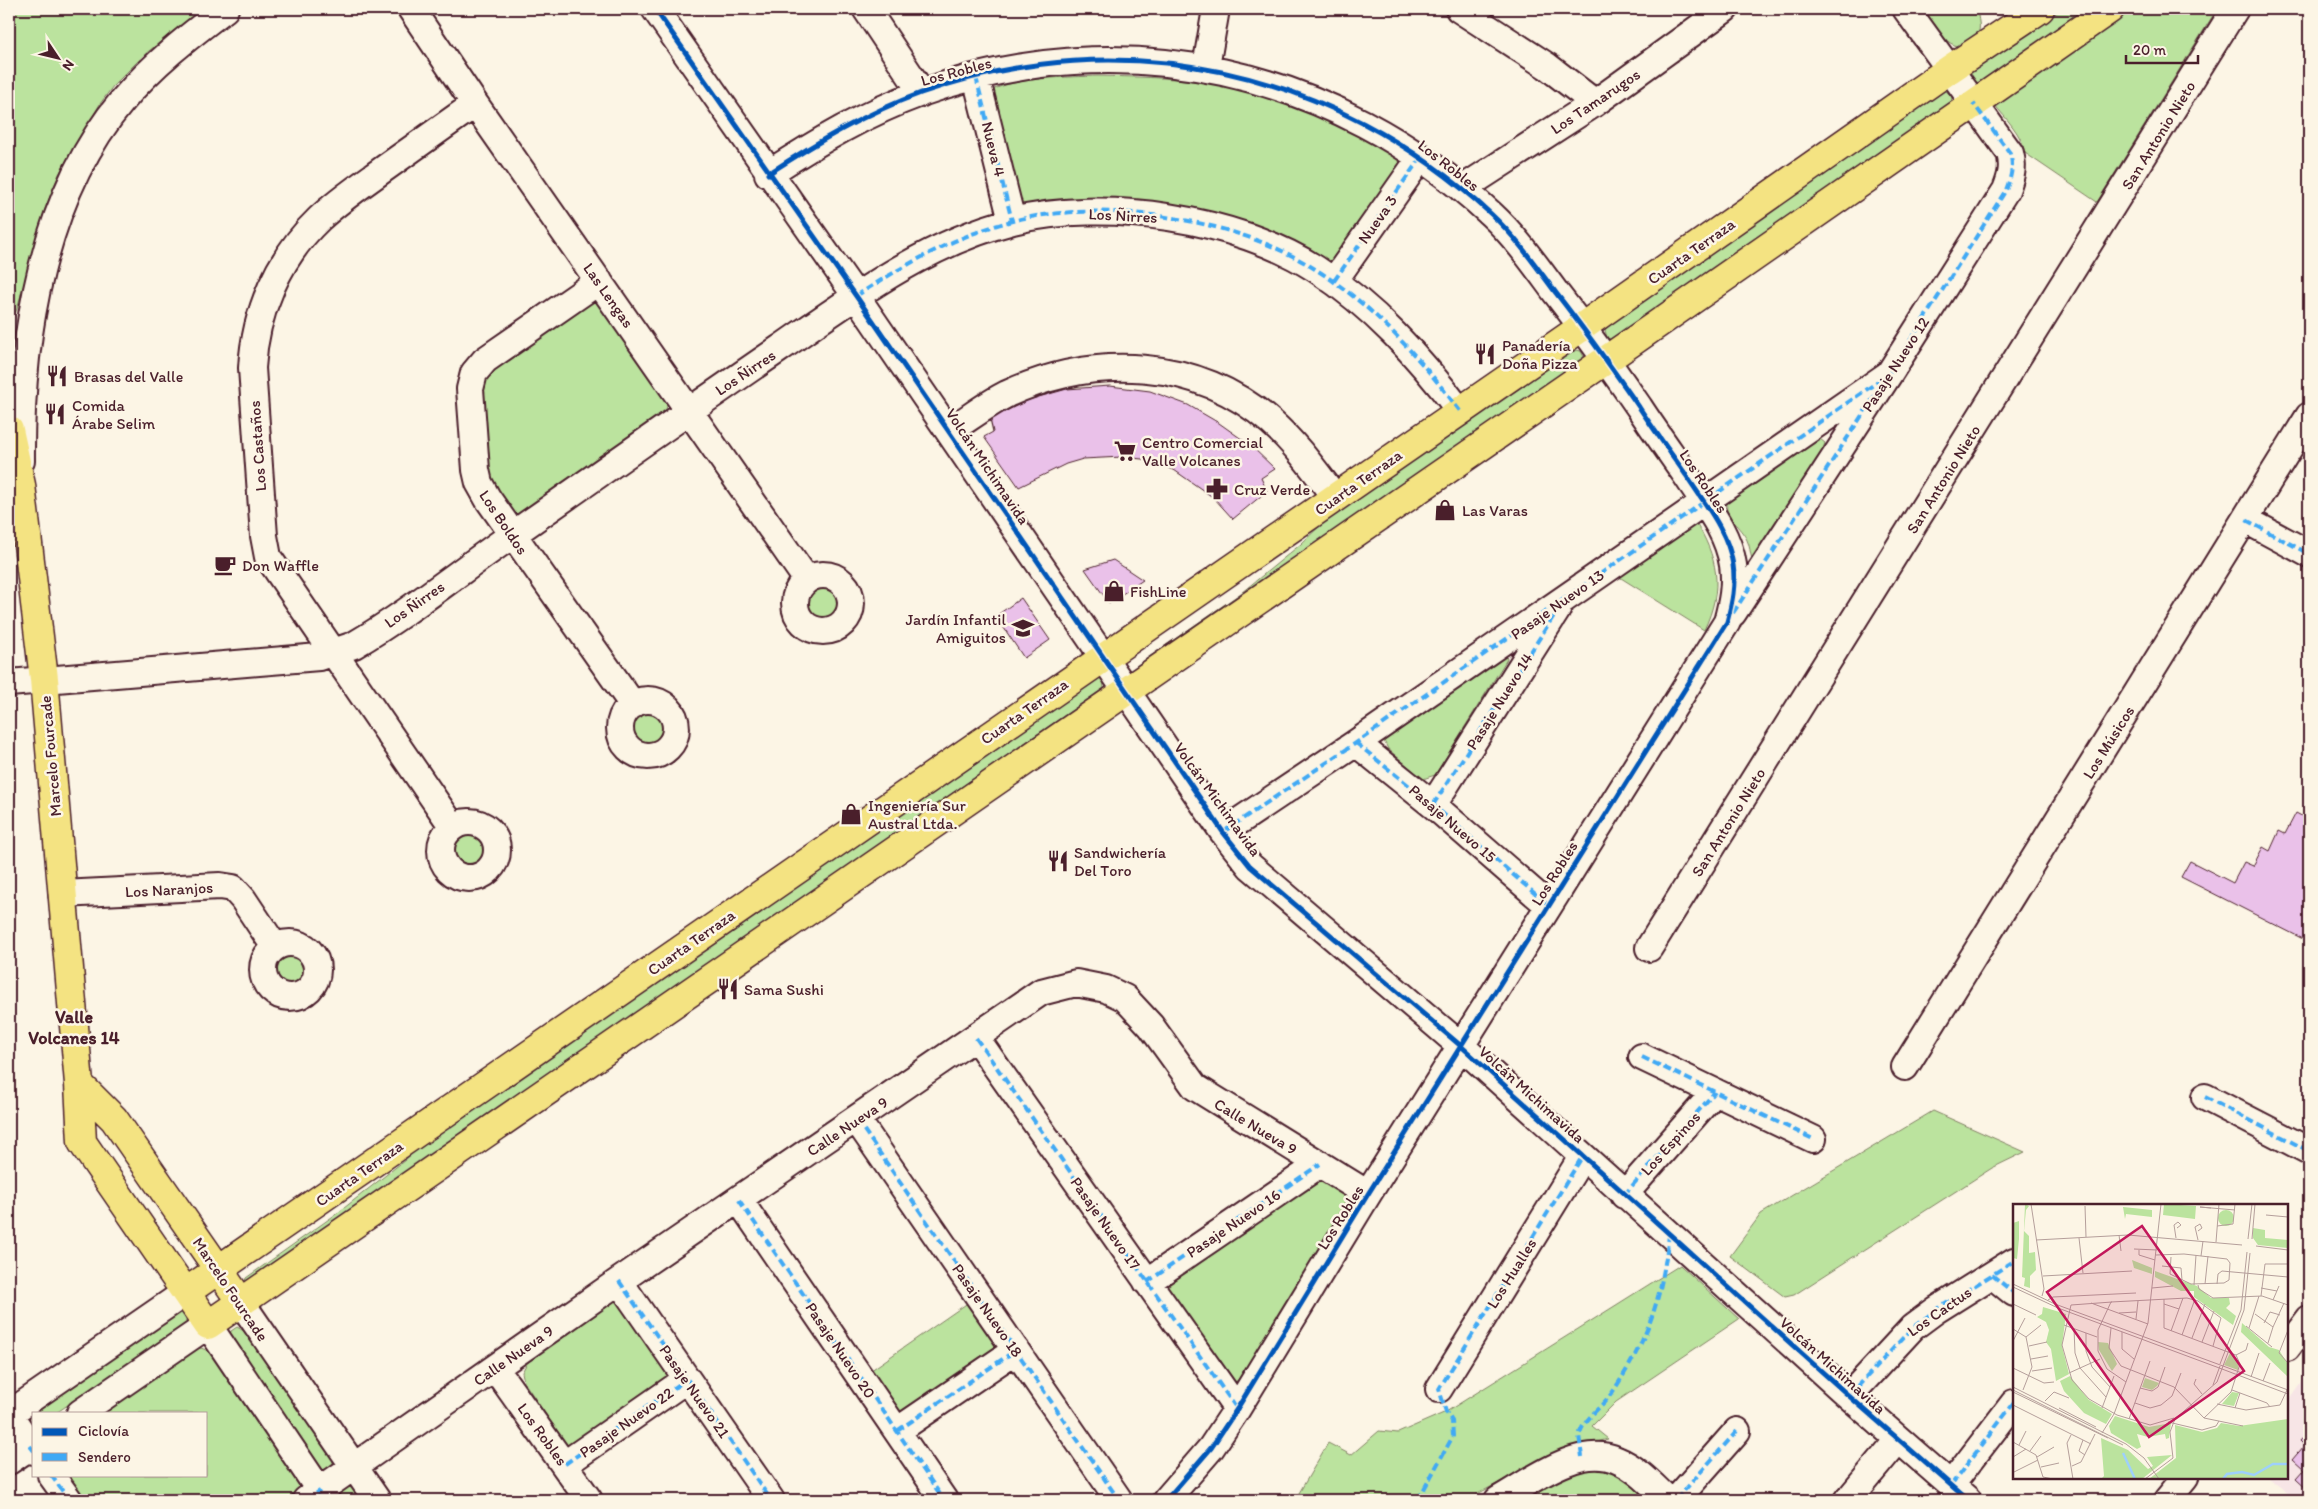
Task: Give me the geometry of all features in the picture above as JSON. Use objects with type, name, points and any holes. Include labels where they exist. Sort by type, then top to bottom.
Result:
[{"type":"main road","name":"Cuarta Terraza","points":[[186,1292],[1582,327],[1950,69],[2040,9]]},
{"type":"main road","points":[[208,1325],[1606,360],[2110,9]]},
{"type":"main road","name":"Marcelo Fourcade","points":[[9,430],[21,485],[44,679],[79,1084],[82,1142],[208,1325]]},
{"type":"main road","name":"Marcelo Fourcade","points":[[79,1084],[114,1119],[241,1302]]},
{"type":"street","points":[[21,485],[22,411],[34,301],[44,262],[68,192],[101,130],[123,100],[148,73],[178,46],[225,9]]},
{"type":"street","name":"Las Lengas","points":[[411,9],[475,104],[808,580]]},
{"type":"street","name":"Volcán Michimavida","points":[[654,9],[768,174],[856,296],[1223,832],[1245,861],[1269,884],[1461,1046],[1624,1195],[1960,1493]]},
{"type":"street","points":[[866,9],[922,93]]},
{"type":"street","points":[[1206,67],[1216,9]]},
{"type":"street","points":[[1459,9],[1547,66],[1595,103]]},
{"type":"street","name":"Pasaje Nuevo 12","points":[[1727,622],[1889,374],[2006,190],[2012,176],[2013,162],[2010,153],[1906,9]]},
{"type":"street","name":"San Antonio Nieto","points":[[1649,948],[2235,9]]},
{"type":"street","name":"Los Tamarugos","points":[[1462,189],[1595,103],[1720,10]]},
{"type":"street","name":"Los Robles","points":[[768,174],[805,149],[852,123],[922,93],[976,77],[1012,69],[1080,61],[1136,61],[1206,67],[1251,78],[1314,100],[1363,122],[1421,157],[1493,216],[1530,258],[1606,360],[1704,502],[1725,538],[1733,566],[1733,601],[1727,622],[1368,1194],[1237,1409],[1211,1448],[1166,1500]]},
{"type":"street","name":"Nueva 4","points":[[976,77],[1012,221]]},
{"type":"street","name":"Los Castaños","points":[[453,827],[274,568],[265,548],[252,368],[253,350],[260,318],[276,278],[298,242],[336,204],[475,104]]},
{"type":"street","name":"Nueva 3","points":[[1334,281],[1421,157]]},
{"type":"street","name":"Los Ñirres","points":[[9,683],[319,657],[332,654],[368,637],[690,410],[856,296],[947,245],[1012,221],[1052,215],[1136,212],[1234,233],[1262,243],[1290,255],[1334,281],[1389,327],[1424,365],[1460,411]]},
{"type":"street","name":"Los Boldos","points":[[599,281],[485,360],[474,373],[470,390],[477,478],[512,535],[632,705]]},
{"type":"street","points":[[9,338],[25,319],[34,301]]},
{"type":"street","points":[[949,431],[1006,395],[1060,374],[1110,366],[1150,368],[1196,379],[1236,397],[1271,422],[1300,451],[1335,497]]},
{"type":"street","name":"Pasaje Nuevo 13","points":[[1223,832],[1356,743],[1889,374]]},
{"type":"street","name":"Los Músicos","points":[[1905,1067],[2309,416]]},
{"type":"street","points":[[2246,520],[2309,554]]},
{"type":"street","name":"Pasaje Nuevo 14","points":[[1433,804],[1564,598]]},
{"type":"street","name":"Pasaje Nuevo 15","points":[[1356,743],[1433,804],[1548,905]]},
{"type":"street","name":"Los Naranjos","points":[[62,894],[220,886],[233,888],[244,899],[275,947]]},
{"type":"street","name":"Calle Nueva 9","points":[[317,1497],[354,1467],[495,1368],[1041,992],[1076,983],[1106,989],[1125,998],[1136,1008],[1195,1087],[1368,1194]]},
{"type":"street","name":"Pasaje Nuevo 17","points":[[976,1038],[1237,1409]]},
{"type":"street","points":[[1642,1057],[1813,1139]]},
{"type":"street","name":"Los Espinos","points":[[1624,1195],[1715,1092]]},
{"type":"street","points":[[2205,1097],[2309,1151]]},
{"type":"street","name":"Pasaje Nuevo 18","points":[[857,1120],[1120,1500]]},
{"type":"street","name":"Los Hualles","points":[[1439,1389],[1582,1157]]},
{"type":"street","name":"Pasaje Nuevo 16","points":[[1147,1282],[1320,1164]]},
{"type":"street","name":"Pasaje Nuevo 20","points":[[739,1200],[944,1500]]},
{"type":"street","name":"Los Cactus","points":[[1849,1396],[1913,1327],[1936,1310],[2013,1262]]},
{"type":"street","points":[[1992,1275],[2013,1292]]},
{"type":"street","name":"Pasaje Nuevo 21","points":[[619,1282],[771,1500]]},
{"type":"street","name":"Cuarta Terraza","points":[[9,1414],[186,1292]]},
{"type":"street","name":"Marcelo Fourcade","points":[[241,1302],[377,1500]]},
{"type":"street","points":[[2288,1347],[2309,1319]]},
{"type":"street","points":[[81,1412],[208,1325]]},
{"type":"street","name":"Marcelo Fourcade","points":[[208,1325],[317,1497]]},
{"type":"street","points":[[896,1431],[1016,1350]]},
{"type":"street","name":"Los Robles","points":[[495,1368],[589,1500]]},
{"type":"street","name":"Pasaje Nuevo 22","points":[[565,1464],[687,1379]]},
{"type":"street","points":[[1960,1493],[2013,1405]]},
{"type":"street","points":[[9,1414],[32,1446]]},
{"type":"street","points":[[1676,1500],[1737,1431]]},
{"type":"street","points":[[1848,1500],[1898,1440]]},
{"type":"street","points":[[9,1461],[32,1448]]},
{"type":"street","points":[[1498,1500],[1567,1462],[1595,1455],[1609,1456],[1628,1466],[1668,1500]]},
{"type":"street","points":[[52,1476],[69,1500]]},
{"type":"street","points":[[2167,1500],[2184,1479]]},
{"type":"shaded area","points":[[2309,1372],[2309,1500],[2296,1500],[2270,1479],[2288,1479],[2288,1402]]},
{"type":"green space","points":[[9,9],[201,9],[144,55],[113,86],[100,104],[59,174],[45,209],[17,309],[9,324]]},
{"type":"green space","points":[[1922,9],[1983,9],[1978,16],[1979,32],[1973,40],[1965,45],[1958,46],[1944,38]]},
{"type":"green space","points":[[2062,9],[2088,9],[1982,83],[1974,82],[1970,76],[1971,72]]},
{"type":"green space","points":[[2130,9],[2217,9],[2097,202],[2025,153],[2021,139],[1994,104]]},
{"type":"green space","points":[[1098,76],[1188,80],[1252,93],[1334,123],[1383,149],[1404,163],[1341,260],[1326,266],[1266,236],[1022,211],[989,92],[1012,83]]},
{"type":"green space","points":[[1945,90],[1952,97],[1951,103],[1943,110],[1613,340],[1607,338],[1605,330],[1609,325]]},
{"type":"green space","points":[[593,294],[669,399],[665,413],[517,516],[514,516],[488,480],[479,387],[483,375]]},
{"type":"green space","points":[[1576,350],[1581,351],[1585,359],[1135,671],[1136,666],[1241,593],[1301,544],[1329,517]]},
{"type":"green space","points":[[1820,439],[1825,443],[1822,452],[1756,559],[1752,559],[1747,540],[1730,517],[1727,503]]},
{"type":"green space","points":[[1694,519],[1709,547],[1716,573],[1714,600],[1704,630],[1613,573]]},
{"type":"green space","points":[[827,583],[834,586],[840,592],[843,603],[842,611],[834,620],[827,623],[819,623],[812,620],[804,611],[803,599],[806,592],[815,584]]},
{"type":"green space","points":[[1505,654],[1507,659],[1435,775],[1423,779],[1388,749],[1383,739]]},
{"type":"green space","points":[[1095,677],[1100,677],[1103,680],[1104,688],[247,1283],[245,1281],[246,1278],[339,1212],[426,1141]]},
{"type":"green space","points":[[648,711],[655,712],[661,716],[665,722],[665,736],[661,742],[655,746],[648,747],[641,746],[635,742],[631,736],[630,729],[631,722],[635,716],[641,712]]},
{"type":"green space","points":[[469,832],[476,833],[482,837],[486,843],[486,857],[482,863],[476,867],[469,868],[462,867],[456,863],[452,857],[451,850],[452,843],[456,837],[462,833]]},
{"type":"green space","points":[[290,952],[297,953],[303,957],[307,963],[307,977],[303,983],[297,987],[290,988],[283,987],[277,983],[273,977],[272,970],[273,963],[277,957],[283,953]]},
{"type":"green space","points":[[1933,1111],[2025,1152],[1992,1168],[1794,1295],[1785,1297],[1730,1256],[1761,1214]]},
{"type":"green space","points":[[1316,1175],[1343,1192],[1347,1199],[1345,1209],[1238,1380],[1233,1383],[1157,1283]]},
{"type":"green space","points":[[1680,1265],[1739,1319],[1616,1402],[1592,1426],[1608,1439],[1557,1452],[1466,1500],[1295,1500],[1328,1443],[1351,1455],[1379,1431],[1398,1433],[1446,1412]]},
{"type":"green space","points":[[622,1296],[674,1375],[572,1454],[524,1382],[522,1372],[527,1363]]},
{"type":"green space","points":[[972,1300],[1007,1351],[901,1422],[867,1373]]},
{"type":"green space","points":[[179,1311],[183,1312],[187,1324],[57,1412],[32,1412],[32,1420],[30,1417],[31,1412]]},
{"type":"green space","points":[[237,1327],[244,1331],[332,1458],[333,1463],[326,1469],[321,1470],[229,1337],[231,1331]]},
{"type":"green space","points":[[201,1348],[215,1356],[302,1487],[294,1500],[81,1500],[62,1476],[208,1476],[208,1412],[103,1412],[194,1349]]},
{"type":"green space","points":[[1589,1468],[1615,1474],[1628,1482],[1647,1500],[1522,1500],[1575,1472]]},
{"type":"green space","points":[[348,1487],[352,1488],[361,1500],[340,1500],[339,1494]]},
{"type":"building","name":"Centro Comercial Valle Volcanes","points":[[1110,386],[1150,391],[1188,405],[1219,423],[1250,445],[1275,469],[1261,478],[1267,491],[1233,519],[1214,498],[1174,470],[1142,459],[1122,457],[1083,459],[1066,464],[1019,487],[984,437],[993,432],[990,419],[1028,400],[1067,389]]},
{"type":"building","name":"FishLine","points":[[1113,560],[1143,580],[1109,603],[1085,569]]},
{"type":"building","name":"Jardín Infantil Amiguitos","points":[[1021,598],[1050,640],[1024,658],[996,616]]},
{"type":"building","points":[[2296,813],[2309,820],[2309,942],[2181,877],[2190,861],[2233,883],[2244,862],[2253,866],[2263,847],[2270,851],[2279,831],[2285,834]]},
{"type":"building","points":[[2309,1430],[2309,1490],[2296,1478],[2304,1469],[2293,1459],[2304,1446],[2299,1441]]},
{"type":"marked path","points":[[976,77],[1012,221]]},
{"type":"marked path","points":[[1733,613],[2006,190],[2012,163],[2010,153],[1973,103]]},
{"type":"marked path","points":[[1334,281],[1421,157]]},
{"type":"marked path","points":[[856,296],[931,252],[971,234],[1012,221],[1048,214],[1087,212],[1168,217],[1208,225],[1247,237],[1283,251],[1315,269],[1357,299],[1394,333],[1460,411]]},
{"type":"marked path","points":[[1223,832],[1356,743],[1889,374]]},
{"type":"marked path","points":[[2246,520],[2309,554]]},
{"type":"marked path","points":[[1433,805],[1562,603]]},
{"type":"marked path","points":[[1356,743],[1433,805],[1548,905]]},
{"type":"marked path","points":[[976,1038],[1237,1409]]},
{"type":"marked path","points":[[1642,1057],[1813,1139]]},
{"type":"marked path","points":[[1624,1195],[1715,1092]]},
{"type":"marked path","points":[[2205,1097],[2309,1151]]},
{"type":"marked path","points":[[857,1120],[1119,1500]]},
{"type":"marked path","points":[[1418,1500],[1453,1436],[1452,1421],[1446,1412],[1439,1389],[1582,1157]]},
{"type":"marked path","points":[[1147,1282],[1320,1164]]},
{"type":"marked path","points":[[739,1200],[944,1500]]},
{"type":"marked path","points":[[1582,1457],[1579,1435],[1582,1428],[1614,1390],[1637,1352],[1645,1334],[1658,1298],[1669,1235]]},
{"type":"marked path","points":[[1849,1396],[1913,1327],[1936,1310],[2013,1262]]},
{"type":"marked path","points":[[1992,1275],[2013,1292]]},
{"type":"marked path","points":[[619,1281],[771,1500]]},
{"type":"marked path","points":[[897,1431],[1016,1350]]},
{"type":"marked path","points":[[565,1464],[687,1379]]},
{"type":"marked path","points":[[1951,1485],[2013,1404]]},
{"type":"marked path","points":[[1676,1500],[1737,1431]]},
{"type":"marked path","points":[[52,1476],[69,1500]]},
{"type":"marked path","points":[[306,1500],[320,1491]]},
{"type":"cycle path","points":[[655,9],[856,296],[1223,832],[1250,866],[1461,1046],[1849,1396],[1968,1500]]},
{"type":"cycle path","points":[[768,174],[861,119],[901,101],[921,93],[997,72],[1073,61],[1149,61],[1223,72],[1295,93],[1364,124],[1430,164],[1500,223],[1533,262],[1629,392],[1721,529],[1730,553],[1734,572],[1734,587],[1727,622],[1368,1194],[1237,1409],[1211,1448],[1166,1500]]},
{"type":"place","name":"Panadería Doña Pizza","points":[[1485,354]]},
{"type":"place","name":"Brasas del Valle","points":[[57,376]]},
{"type":"place","name":"Comida Árabe Selim","points":[[55,414]]},
{"type":"place","name":"Centro Comercial Valle Volcanes","points":[[1125,451]]},
{"type":"place","name":"Cruz Verde","points":[[1217,489]]},
{"type":"place","name":"Las Varas","points":[[1445,510]]},
{"type":"place","name":"Don Waffle","points":[[225,565]]},
{"type":"place","name":"FishLine","points":[[1114,591]]},
{"type":"place","name":"Jardín Infantil Amiguitos","points":[[1023,628]]},
{"type":"place","name":"Ingeniería Sur Austral Ltda.","points":[[851,814]]},
{"type":"place","name":"Sandwichería Del Toro","points":[[1058,861]]},
{"type":"place","name":"Sama Sushi","points":[[728,989]]},
{"type":"district","name":"Valle Volcanes 14","points":[[74,1027]]}]
